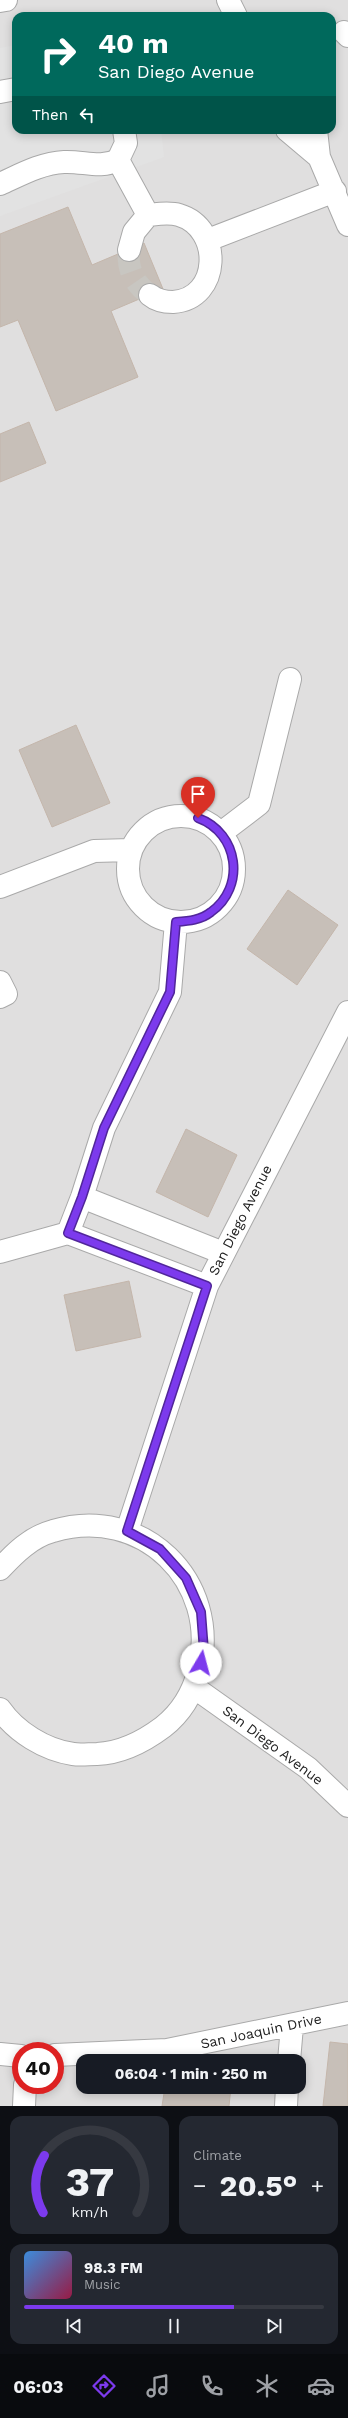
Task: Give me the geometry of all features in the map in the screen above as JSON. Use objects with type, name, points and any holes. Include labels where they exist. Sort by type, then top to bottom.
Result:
[{"type":"street","points":[[0,0],[6,0]]},
{"type":"street","points":[[228,0],[234,12]]},
{"type":"street","points":[[0,92],[12,90]]},
{"type":"street","points":[[0,184],[35,168],[63,162],[107,165],[118,160],[126,144],[125,134]]},
{"type":"street","points":[[293,134],[319,157]]},
{"type":"street","points":[[316,134],[319,157],[348,224]]},
{"type":"street","points":[[118,160],[148,215]]},
{"type":"street","points":[[208,240],[335,191]]},
{"type":"street","points":[[129,250],[134,232],[148,215],[164,213],[179,215],[193,222],[208,240],[211,254],[208,276],[195,296],[182,301],[168,302],[150,295]]},
{"type":"street","points":[[222,834],[259,804],[290,679]]},
{"type":"street","points":[[190,815],[207,822],[222,834],[231,849],[234,867],[232,885],[224,901],[211,913],[194,920],[176,922],[160,918],[146,910],[136,897],[129,882],[128,866],[131,850],[144,830],[154,822],[171,816],[190,815]]},
{"type":"street","points":[[0,887],[94,851],[131,850]]},
{"type":"street","points":[[68,1233],[82,1197],[104,1128],[170,992],[176,922]]},
{"type":"street","name":"San Diego Avenue","points":[[127,1531],[207,1286],[348,1012]]},
{"type":"street","points":[[82,1197],[224,1253]]},
{"type":"street","points":[[0,1252],[68,1233],[207,1286]]},
{"type":"street","points":[[0,1569],[19,1548],[52,1531],[90,1524],[127,1531],[160,1549],[186,1578],[201,1612],[204,1651],[194,1688],[174,1718],[145,1741],[110,1753],[73,1754],[38,1743],[8,1721],[0,1709]]},
{"type":"street","name":"San Diego Avenue","points":[[194,1688],[308,1768],[348,1806]]},
{"type":"street","name":"San Joaquin Drive","points":[[64,2055],[166,2050],[292,2026],[348,2012]]},
{"type":"street","points":[[290,2054],[292,2026]]},
{"type":"street","points":[[0,2054],[12,2055]]},
{"type":"street","points":[[24,2106],[25,2094]]},
{"type":"street","points":[[286,2106],[287,2094]]},
{"type":"shaded area","points":[[0,0],[348,0],[348,2106],[0,2106]]},
{"type":"shaded area","points":[[12,46],[12,134],[161,134],[164,157],[0,216],[0,48]]},
{"type":"building","points":[[68,207],[92,265],[144,243],[163,289],[111,311],[138,377],[56,411],[18,320],[0,327],[0,234]]},
{"type":"building","points":[[29,422],[46,463],[0,482],[0,434]]},
{"type":"building","points":[[76,725],[110,803],[52,827],[19,750]]},
{"type":"building","points":[[288,890],[338,925],[297,985],[247,949]]},
{"type":"building","points":[[186,1129],[237,1155],[208,1217],[156,1192]]},
{"type":"building","points":[[129,1281],[141,1337],[76,1351],[64,1295]]},
{"type":"building","points":[[330,2042],[348,2044],[348,2106],[323,2106]]},
{"type":"building","points":[[164,2094],[230,2094],[229,2106],[162,2106]]},
{"type":"tunnel","points":[[129,250],[129,264],[133,276],[144,291],[150,295]]},
{"type":"route","points":[[198,818],[207,822],[222,834],[231,849],[234,867],[232,885],[224,901],[211,913],[194,920],[176,922],[170,992],[104,1128],[82,1197],[68,1233],[207,1286],[127,1531],[160,1549],[186,1578],[201,1612],[204,1651],[201,1663]]}]
